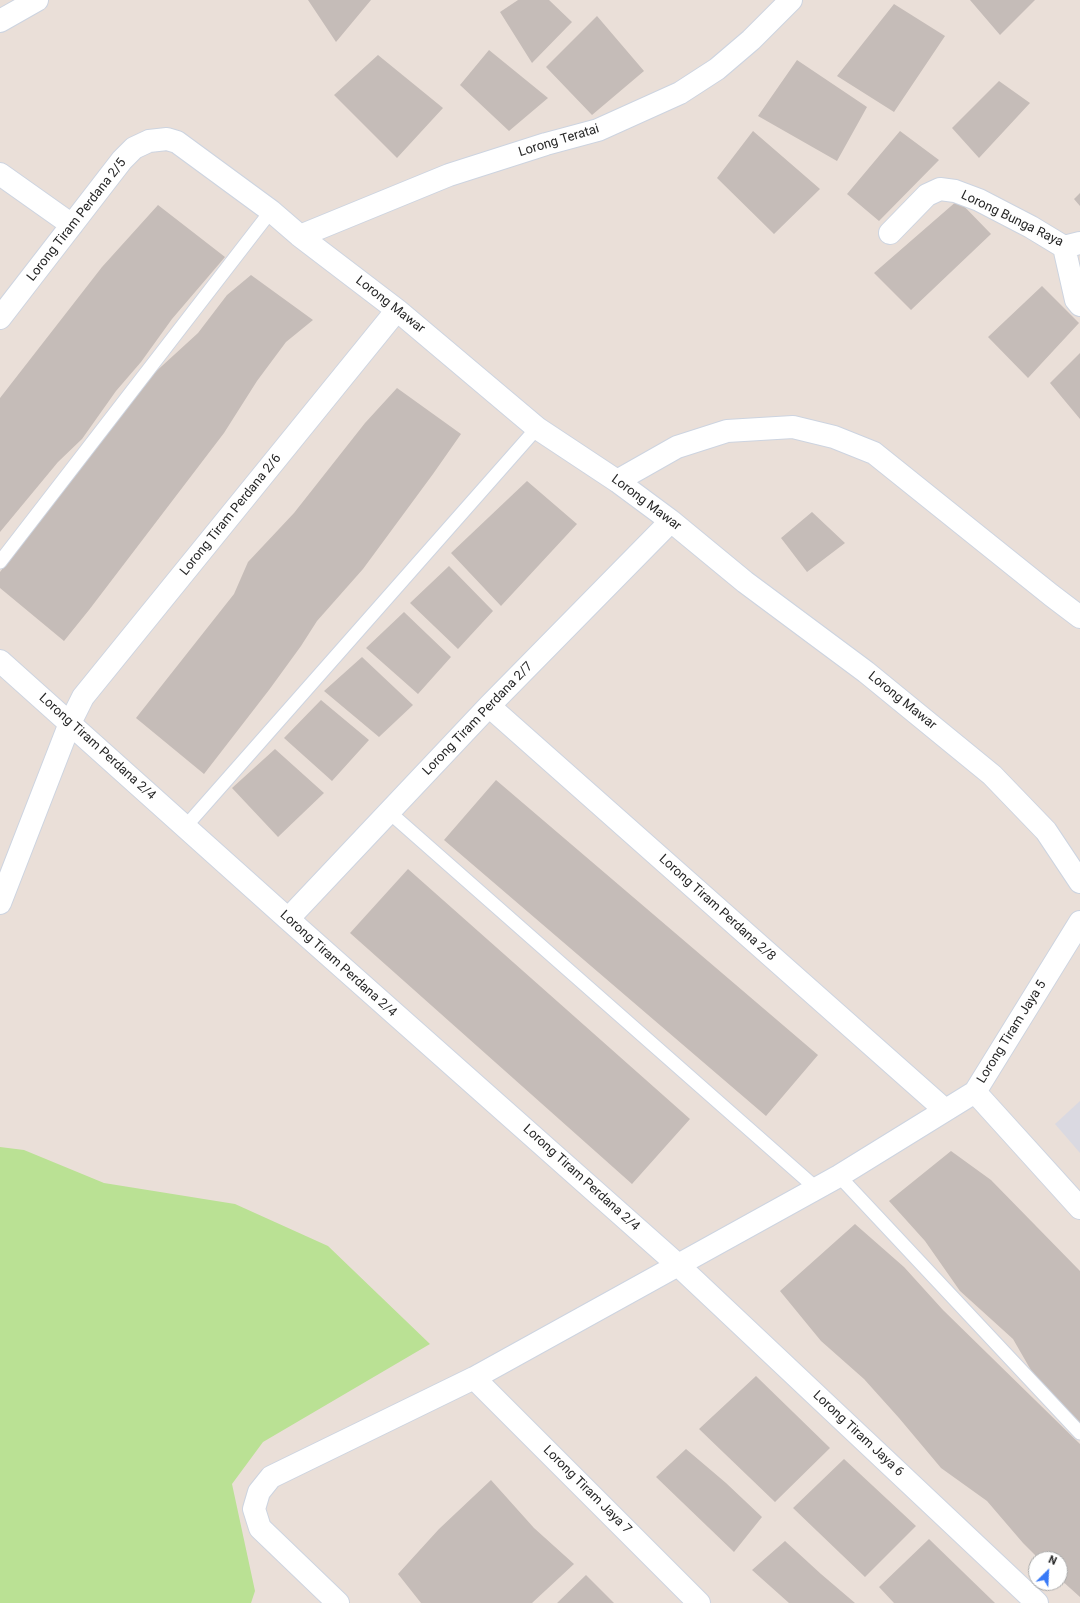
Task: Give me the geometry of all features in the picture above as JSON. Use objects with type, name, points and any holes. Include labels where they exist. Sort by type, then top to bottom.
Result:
[{"type":"street","points":[[0,21],[37,0]]},
{"type":"street","name":"Lorong Teratai","points":[[300,236],[449,175],[546,144],[598,130],[680,93],[722,64],[751,40],[791,0]]},
{"type":"street","name":"Lorong Tiram Perdana 2/5","points":[[0,318],[122,160],[134,148],[149,141],[166,139],[177,142],[188,148]]},
{"type":"street","name":"Lorong Mawar","points":[[188,148],[397,310],[536,428],[618,481],[671,521],[745,582],[866,672],[992,775],[1046,831],[1080,882]]},
{"type":"street","points":[[0,174],[72,225]]},
{"type":"street","name":"Lorong Bunga Raya","points":[[890,233],[927,195],[940,189],[955,190],[979,200],[1072,245]]},
{"type":"street","points":[[1072,245],[1076,300],[1080,306]]},
{"type":"street","name":"Lorong Tiram Perdana 2/6","points":[[0,903],[70,723],[83,697],[397,310]]},
{"type":"street","points":[[618,481],[677,447],[727,431],[793,427],[834,437],[874,453],[1051,595],[1080,616]]},
{"type":"street","name":"Lorong Tiram Perdana 2/7","points":[[288,919],[489,706],[671,521]]},
{"type":"street","name":"Lorong Tiram Perdana 2/4","points":[[0,661],[678,1265]]},
{"type":"street","name":"Lorong Tiram Perdana 2/8","points":[[489,706],[945,1110]]},
{"type":"street","name":"Lorong Tiram Jaya 5","points":[[1080,922],[975,1092],[1080,1208]]},
{"type":"street","points":[[338,1603],[260,1528],[254,1509],[259,1492],[271,1478],[474,1378],[817,1189],[975,1092]]},
{"type":"street","name":"Lorong Tiram Jaya 6","points":[[678,1265],[1037,1603]]},
{"type":"street","name":"Lorong Tiram Jaya 7","points":[[474,1378],[699,1603]]},
{"type":"lane","points":[[0,562],[271,211]]},
{"type":"lane","points":[[186,826],[536,428]]},
{"type":"lane","points":[[389,812],[817,1189]]},
{"type":"lane","points":[[839,1176],[1080,1433]]},
{"type":"shaded area","points":[[1080,1101],[1080,1153],[1055,1124]]},
{"type":"green space","points":[[0,1147],[24,1150],[104,1183],[235,1204],[328,1246],[430,1344],[263,1442],[232,1484],[255,1591],[251,1603],[0,1603]]},
{"type":"building","points":[[308,0],[371,0],[336,42]]},
{"type":"building","points":[[518,0],[549,0],[572,22],[532,63],[500,12]]},
{"type":"building","points":[[970,0],[1035,0],[1000,35]]},
{"type":"building","points":[[894,4],[945,36],[894,112],[837,76]]},
{"type":"building","points":[[597,16],[644,71],[592,115],[546,67]]},
{"type":"building","points":[[489,50],[548,98],[509,131],[460,85]]},
{"type":"building","points":[[378,55],[443,108],[397,158],[334,95]]},
{"type":"building","points":[[797,60],[867,107],[837,161],[758,116]]},
{"type":"building","points":[[999,81],[1030,103],[979,158],[952,128]]},
{"type":"building","points":[[753,131],[820,189],[774,234],[717,178]]},
{"type":"building","points":[[900,131],[939,160],[879,221],[847,194]]},
{"type":"building","points":[[1080,193],[1080,206],[1074,199]]},
{"type":"building","points":[[958,200],[991,234],[911,310],[874,273]]},
{"type":"building","points":[[158,205],[225,257],[172,319],[141,362],[116,391],[82,439],[58,462],[0,532],[0,398],[102,267]]},
{"type":"building","points":[[251,275],[313,320],[286,342],[257,381],[224,433],[64,641],[0,588],[0,572],[151,376],[198,333],[227,295]]},
{"type":"building","points":[[1042,286],[1079,323],[1028,378],[988,337]]},
{"type":"building","points":[[1080,353],[1080,419],[1050,383]]},
{"type":"building","points":[[397,388],[461,434],[363,569],[317,621],[269,690],[204,774],[136,718],[234,594],[248,562],[294,513],[365,423]]},
{"type":"building","points":[[527,481],[577,524],[501,606],[451,553]]},
{"type":"building","points":[[812,512],[845,543],[807,572],[781,538]]},
{"type":"building","points":[[449,566],[493,611],[458,649],[410,603]]},
{"type":"building","points":[[404,612],[451,657],[418,694],[366,648]]},
{"type":"building","points":[[362,657],[413,705],[379,737],[324,691]]},
{"type":"building","points":[[321,700],[369,740],[332,781],[284,738]]},
{"type":"building","points":[[275,749],[324,793],[278,837],[232,788]]},
{"type":"building","points":[[496,780],[818,1055],[766,1116],[444,840]]},
{"type":"building","points":[[408,869],[690,1119],[632,1184],[350,933]]},
{"type":"building","points":[[951,1151],[991,1180],[1080,1271],[1080,1428],[1043,1391],[1013,1339],[960,1291],[925,1241],[889,1201]]},
{"type":"building","points":[[855,1224],[904,1267],[943,1310],[1080,1444],[1080,1597],[1068,1586],[1068,1551],[1031,1551],[987,1501],[941,1468],[864,1379],[821,1341],[780,1291]]},
{"type":"building","points":[[756,1376],[830,1448],[775,1502],[699,1429]]},
{"type":"building","points":[[686,1449],[726,1483],[762,1517],[734,1552],[656,1477]]},
{"type":"building","points":[[844,1459],[916,1526],[865,1577],[793,1508]]},
{"type":"building","points":[[491,1480],[534,1528],[574,1564],[532,1603],[421,1603],[398,1574],[439,1529]]},
{"type":"building","points":[[929,1539],[995,1603],[894,1603],[879,1587]]},
{"type":"building","points":[[785,1541],[855,1603],[789,1603],[752,1570]]},
{"type":"building","points":[[586,1575],[614,1603],[557,1603]]}]
